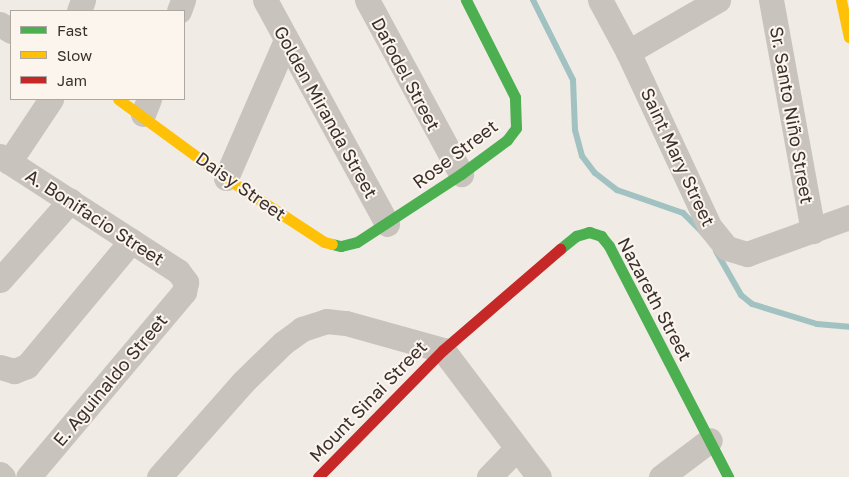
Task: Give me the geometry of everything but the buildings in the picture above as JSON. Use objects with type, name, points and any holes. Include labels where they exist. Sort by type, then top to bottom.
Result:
[{"type":"street","name":"Golden Miranda Street","points":[[265,0],[379,229]]},
{"type":"street","name":"Dafodel Street","points":[[366,0],[461,174]]},
{"type":"street","name":"Rose Street","points":[[379,229],[461,174],[507,140],[516,128],[518,115],[515,97],[466,0]]},
{"type":"street","name":"Saint Mary Street","points":[[600,0],[628,52],[716,238],[739,254],[758,252],[813,231]]},
{"type":"street","points":[[628,52],[718,0]]},
{"type":"street","name":"Sr. Santo Niño Street","points":[[771,0],[813,231]]},
{"type":"street","points":[[842,0],[849,37]]},
{"type":"street","points":[[226,178],[286,40]]},
{"type":"street","points":[[5,159],[50,100]]},
{"type":"street","name":"Daisy Street","points":[[122,100],[146,107],[226,178],[324,242],[341,246],[379,229]]},
{"type":"street","name":"A. Bonifacio Street","points":[[5,159],[178,271],[186,282]]},
{"type":"street","points":[[0,280],[70,202]]},
{"type":"street","points":[[813,231],[849,218]]},
{"type":"street","name":"Nazareth Street","points":[[443,350],[576,236],[589,232],[601,236],[728,477]]},
{"type":"street","points":[[0,367],[14,371],[27,366],[131,240]]},
{"type":"street","name":"E. Aguinaldo Street","points":[[30,477],[184,292],[186,282]]},
{"type":"street","points":[[159,477],[244,382],[302,329],[326,321],[346,323],[443,350],[539,477]]},
{"type":"street","name":"Mount Sinai Street","points":[[318,477],[443,350]]},
{"type":"street","points":[[661,477],[710,440]]},
{"type":"street","points":[[489,477],[517,448]]},
{"type":"street","points":[[0,474],[3,477]]},
{"type":"waterway","points":[[533,0],[573,80],[575,130],[582,156],[595,173],[617,190],[683,213],[701,231]]},
{"type":"waterway","points":[[716,251],[741,295],[752,304],[817,324],[849,327]]},
{"type":"traffic: fast","points":[[332,244],[341,246],[357,242],[461,174],[507,140],[516,128],[515,97],[466,0]]},
{"type":"traffic: fast","points":[[560,249],[576,236],[589,232],[601,236],[609,246],[728,477]]},
{"type":"traffic: slow","points":[[841,0],[849,37]]},
{"type":"traffic: slow","points":[[119,100],[226,178],[324,242],[332,244]]},
{"type":"traffic: jam","points":[[318,477],[443,350],[560,249]]}]
